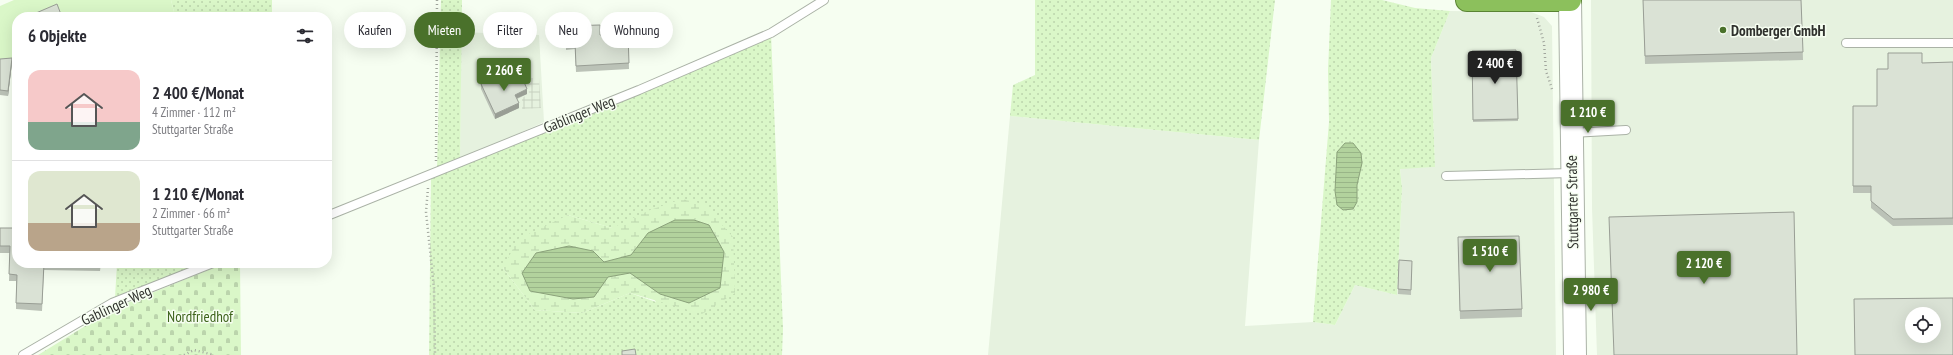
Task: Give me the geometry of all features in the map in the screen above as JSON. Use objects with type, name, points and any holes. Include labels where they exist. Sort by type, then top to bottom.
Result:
[{"type":"highway","points":[[1467,0],[1570,0]]},
{"type":"main road","name":"Stuttgarter Straße","points":[[1570,0],[1574,355]]},
{"type":"lane","name":"Gablinger Weg","points":[[332,214],[632,93],[771,33],[824,0]]},
{"type":"lane","points":[[1846,43],[1953,43]]},
{"type":"lane","points":[[1571,133],[1626,130]]},
{"type":"lane","points":[[1446,176],[1572,173]]},
{"type":"lane","name":"Gablinger Weg","points":[[23,355],[112,303],[200,268]]},
{"type":"path","points":[[435,355],[434,288],[426,212],[433,173],[437,0]]},
{"type":"path","points":[[1536,12],[1544,43],[1546,71],[1553,91]]},
{"type":"path","points":[[184,355],[194,350],[214,355]]},
{"type":"shaded area","name":"Domberger GmbH","points":[[1591,0],[1953,0],[1953,355],[1597,355],[1592,208]]},
{"type":"shaded area","points":[[1450,11],[1531,12],[1544,17],[1552,26],[1556,355],[988,355],[1010,116],[1259,140],[1245,326],[1313,322],[1335,325],[1355,285],[1397,295],[1402,188],[1400,168],[1435,167],[1431,58]]},
{"type":"shaded area","points":[[475,33],[483,33],[483,48],[537,48],[537,35],[539,35],[544,122],[460,160],[461,48],[475,48]]},
{"type":"shaded area","points":[[528,78],[539,78],[541,108],[522,109],[522,98],[529,94]]},
{"type":"shaded area","points":[[1345,143],[1353,143],[1361,153],[1362,163],[1357,185],[1357,202],[1353,209],[1343,210],[1337,205],[1335,191],[1337,152]]},
{"type":"shaded area","points":[[675,220],[694,220],[709,225],[724,252],[720,288],[689,303],[660,294],[630,273],[608,277],[594,297],[573,299],[530,291],[522,273],[536,253],[569,246],[593,251],[604,262],[631,255],[648,233]]},
{"type":"green space","points":[[14,0],[171,0],[174,12],[12,12],[12,58],[0,62],[0,6]]},
{"type":"green space","points":[[171,0],[272,0],[272,12],[174,12]]},
{"type":"green space","points":[[441,0],[462,0],[462,12],[441,12]]},
{"type":"green space","points":[[1035,0],[1275,0],[1259,140],[1010,116],[1013,85],[1035,75]]},
{"type":"green space","points":[[1331,0],[1382,0],[1415,8],[1450,11],[1431,58],[1435,167],[1400,169],[1402,188],[1397,295],[1355,285],[1335,325],[1313,322],[1329,122],[1328,70]]},
{"type":"green space","points":[[771,33],[783,329],[782,355],[429,355],[431,177]],"holes":[[[568,215],[612,228],[656,302],[630,293],[582,313],[535,310],[503,268]]]},
{"type":"green space","points":[[440,48],[461,48],[460,160],[437,170]]},
{"type":"green space","points":[[682,199],[703,204],[733,237],[735,293],[702,314],[630,293],[582,313],[535,310],[503,268],[518,239],[568,215],[612,228],[650,210]]},
{"type":"green space","points":[[117,268],[190,268],[115,298]]},
{"type":"green space","name":"Nordfriedhof","points":[[213,268],[240,268],[241,355],[38,355],[113,309]]},
{"type":"building","name":"Domberger GmbH","points":[[1643,0],[1801,0],[1803,52],[1645,56]]},
{"type":"building","points":[[57,4],[60,12],[38,12]]},
{"type":"building","points":[[592,25],[600,25],[600,48],[628,48],[629,63],[576,66],[575,48],[592,48]]},
{"type":"building","points":[[1516,50],[1518,119],[1473,120],[1472,51]]},
{"type":"building","points":[[1888,53],[1922,53],[1922,63],[1953,62],[1953,218],[1893,219],[1871,201],[1871,186],[1853,186],[1853,106],[1877,106],[1877,69],[1888,69]]},
{"type":"building","points":[[12,58],[8,91],[0,90],[0,59]]},
{"type":"building","points":[[506,73],[508,79],[520,73],[527,89],[515,95],[519,103],[495,114],[481,84]]},
{"type":"building","points":[[1794,212],[1797,355],[1614,355],[1609,217]]},
{"type":"building","points":[[0,228],[12,228],[12,268],[44,268],[42,304],[16,303],[17,275],[9,274],[10,246],[0,246]]},
{"type":"building","points":[[1519,236],[1522,309],[1460,311],[1458,237]]},
{"type":"building","points":[[1399,260],[1412,261],[1411,290],[1398,289]]},
{"type":"building","points":[[1953,298],[1953,355],[1855,355],[1854,299]]},
{"type":"building","points":[[635,349],[636,355],[622,355],[622,351]]},
{"type":"place","name":"Domberger GmbH","points":[[1723,30]]}]
